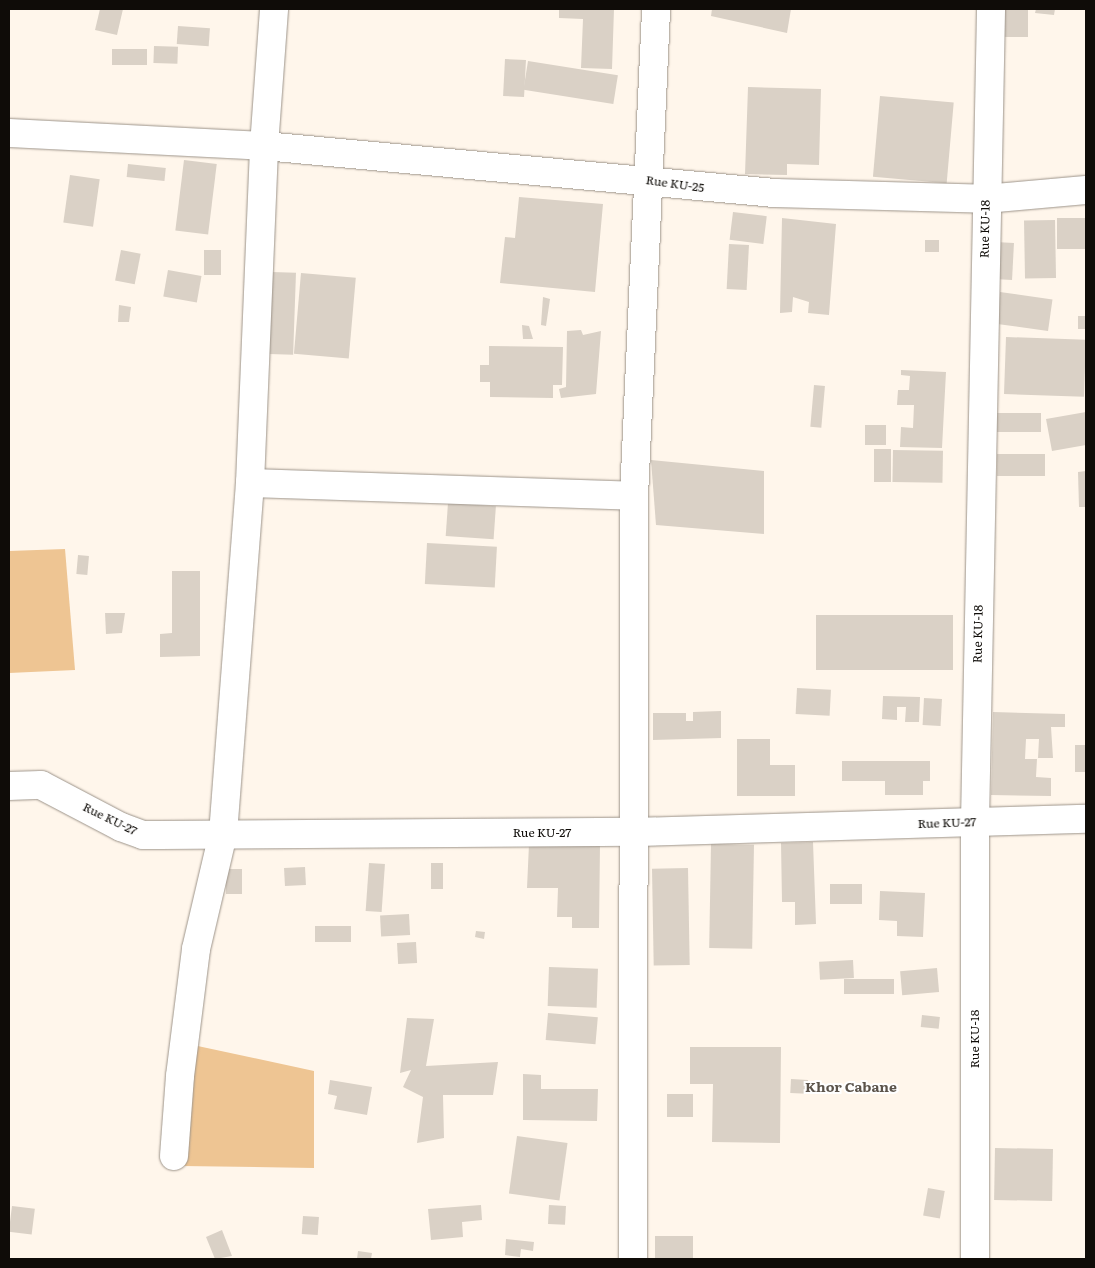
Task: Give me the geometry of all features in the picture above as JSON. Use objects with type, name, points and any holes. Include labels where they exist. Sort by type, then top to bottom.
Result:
[{"type":"street","points":[[174,1156],[180,1076],[196,949],[223,834],[250,483],[264,146],[274,9]]},
{"type":"street","points":[[633,1259],[636,832],[634,496],[656,9]]},
{"type":"street","name":"Rue KU-18","points":[[975,1259],[975,822],[986,199],[992,9]]},
{"type":"street","name":"Rue KU-25","points":[[9,133],[264,146],[647,179],[711,189],[775,193],[986,199],[1086,190]]},
{"type":"street","points":[[250,483],[634,496]]},
{"type":"street","name":"Rue KU-27","points":[[9,786],[41,785],[121,827],[142,834],[636,832],[1086,820]]},
{"type":"shaded area","points":[[65,549],[75,670],[9,673],[9,551]]},
{"type":"shaded area","points":[[193,1045],[314,1071],[314,1168],[182,1166]]},
{"type":"building","points":[[100,9],[123,9],[117,35],[95,30]]},
{"type":"building","points":[[559,9],[614,9],[612,69],[581,68],[583,19],[559,18]]},
{"type":"building","points":[[712,9],[791,9],[787,33],[711,16]]},
{"type":"building","points":[[1001,9],[1028,9],[1028,37],[1001,37]]},
{"type":"building","points":[[1036,9],[1055,9],[1054,15],[1035,13]]},
{"type":"building","points":[[178,26],[210,28],[209,46],[177,44]]},
{"type":"building","points":[[154,46],[178,47],[177,64],[153,63]]},
{"type":"building","points":[[112,49],[147,49],[147,65],[112,65]]},
{"type":"building","points":[[505,59],[526,60],[524,97],[503,96]]},
{"type":"building","points":[[528,61],[618,75],[613,104],[523,90]]},
{"type":"building","points":[[748,87],[821,89],[819,165],[787,164],[787,175],[745,174]]},
{"type":"building","points":[[880,96],[954,102],[947,183],[873,177]]},
{"type":"building","points":[[184,160],[217,164],[208,234],[175,230]]},
{"type":"building","points":[[128,164],[166,168],[164,181],[127,177]]},
{"type":"building","points":[[70,175],[100,179],[93,227],[63,223]]},
{"type":"building","points":[[519,197],[603,204],[595,292],[500,283],[505,237],[515,238]]},
{"type":"building","points":[[733,212],[767,216],[763,244],[730,240]]},
{"type":"building","points":[[782,218],[836,224],[829,315],[808,313],[809,302],[793,297],[792,312],[780,313]]},
{"type":"building","points":[[1057,218],[1086,218],[1086,249],[1057,249]]},
{"type":"building","points":[[1055,220],[1056,278],[1025,279],[1024,221]]},
{"type":"building","points":[[925,240],[939,240],[939,252],[925,252]]},
{"type":"building","points":[[995,242],[1014,243],[1012,280],[993,279]]},
{"type":"building","points":[[729,244],[749,245],[747,290],[727,289]]},
{"type":"building","points":[[121,250],[141,254],[135,284],[115,280]]},
{"type":"building","points":[[204,250],[221,250],[221,275],[204,275]]},
{"type":"building","points":[[168,270],[201,276],[197,302],[163,297]]},
{"type":"building","points":[[272,272],[296,273],[293,355],[269,354]]},
{"type":"building","points":[[301,273],[356,278],[349,358],[294,354]]},
{"type":"building","points":[[1000,292],[1052,299],[1048,331],[996,324]]},
{"type":"building","points":[[543,297],[550,299],[546,326],[541,325]]},
{"type":"building","points":[[119,305],[131,307],[129,322],[118,322]]},
{"type":"building","points":[[1078,316],[1086,316],[1086,329],[1078,329]]},
{"type":"building","points":[[522,325],[529,326],[533,339],[523,339]]},
{"type":"building","points":[[581,330],[583,335],[601,331],[596,394],[561,398],[559,389],[566,387],[567,331]]},
{"type":"building","points":[[1006,337],[1086,340],[1084,397],[1004,394]]},
{"type":"building","points":[[489,346],[563,347],[562,385],[553,385],[553,398],[490,397],[490,382],[480,382],[480,365],[489,365]]},
{"type":"building","points":[[901,370],[946,372],[942,448],[900,447],[901,427],[913,428],[914,405],[897,405],[898,390],[909,390],[910,376],[901,375]]},
{"type":"building","points":[[814,385],[825,386],[821,428],[810,427]]},
{"type":"building","points":[[1086,412],[1086,445],[1052,451],[1046,419]]},
{"type":"building","points":[[997,413],[1041,413],[1041,432],[997,432]]},
{"type":"building","points":[[865,425],[886,425],[886,445],[865,445]]},
{"type":"building","points":[[874,449],[891,449],[891,482],[874,482]]},
{"type":"building","points":[[893,450],[943,451],[942,483],[892,482]]},
{"type":"building","points":[[997,454],[1045,454],[1045,476],[997,476]]},
{"type":"building","points":[[651,460],[764,471],[764,534],[656,525]]},
{"type":"building","points":[[1086,471],[1086,507],[1079,507],[1078,472]]},
{"type":"building","points":[[448,503],[496,506],[494,539],[446,536]]},
{"type":"building","points":[[427,543],[497,547],[495,588],[425,584]]},
{"type":"building","points":[[78,555],[89,556],[87,575],[76,574]]},
{"type":"building","points":[[172,571],[200,571],[200,656],[160,657],[160,634],[172,633]]},
{"type":"building","points":[[105,613],[125,613],[122,633],[106,634]]},
{"type":"building","points":[[816,615],[953,615],[953,670],[816,670]]},
{"type":"building","points":[[797,688],[831,690],[830,716],[796,714]]},
{"type":"building","points":[[883,696],[920,697],[919,722],[905,722],[906,707],[897,707],[897,720],[882,719]]},
{"type":"building","points":[[924,698],[942,699],[941,726],[923,725]]},
{"type":"building","points":[[721,711],[721,738],[653,740],[653,713],[686,713],[686,721],[693,721],[693,712]]},
{"type":"building","points":[[993,712],[1065,714],[1065,727],[1051,727],[1053,758],[1038,758],[1039,739],[1026,739],[1025,759],[1037,759],[1036,777],[1051,778],[1051,796],[991,795]]},
{"type":"building","points":[[737,739],[770,739],[770,765],[795,765],[795,796],[737,796]]},
{"type":"building","points":[[1075,745],[1086,745],[1086,772],[1075,772]]},
{"type":"building","points":[[842,761],[930,761],[930,781],[923,781],[923,795],[885,795],[885,781],[842,781]]},
{"type":"building","points":[[813,842],[816,924],[795,925],[795,902],[782,902],[781,843]]},
{"type":"building","points":[[529,844],[600,845],[599,928],[572,928],[572,917],[557,917],[558,888],[527,888]]},
{"type":"building","points":[[711,844],[754,845],[752,949],[709,948]]},
{"type":"building","points":[[369,863],[385,864],[382,912],[366,911]]},
{"type":"building","points":[[431,863],[443,863],[443,889],[431,889]]},
{"type":"building","points":[[305,867],[306,885],[285,886],[284,868]]},
{"type":"building","points":[[688,868],[690,965],[654,966],[652,869]]},
{"type":"building","points":[[226,869],[242,869],[242,894],[226,894]]},
{"type":"building","points":[[830,884],[862,884],[862,904],[830,904]]},
{"type":"building","points":[[880,891],[925,893],[923,937],[897,936],[897,921],[879,920]]},
{"type":"building","points":[[409,914],[410,935],[381,936],[380,916]]},
{"type":"building","points":[[315,926],[351,926],[351,942],[315,942]]},
{"type":"building","points":[[476,931],[485,932],[484,939],[475,937]]},
{"type":"building","points":[[416,942],[417,963],[398,964],[397,943]]},
{"type":"building","points":[[853,960],[854,978],[820,980],[819,962]]},
{"type":"building","points":[[549,967],[598,969],[597,1008],[548,1006]]},
{"type":"building","points":[[937,968],[939,992],[902,995],[900,971]]},
{"type":"building","points":[[844,979],[894,979],[894,994],[844,994]]},
{"type":"building","points":[[548,1013],[598,1017],[595,1044],[546,1040]]},
{"type":"building","points":[[922,1015],[940,1017],[939,1029],[921,1027]]},
{"type":"building","points":[[407,1018],[434,1019],[426,1066],[498,1062],[493,1095],[443,1095],[444,1138],[417,1143],[423,1097],[403,1087],[411,1070],[400,1073]]},
{"type":"building","points":[[690,1047],[781,1047],[780,1143],[712,1142],[713,1084],[690,1084]]},
{"type":"building","points":[[523,1074],[541,1075],[541,1089],[598,1089],[597,1121],[523,1120]]},
{"type":"building","points":[[791,1079],[808,1080],[807,1094],[790,1093]]},
{"type":"building","points":[[330,1080],[372,1087],[367,1115],[334,1109],[337,1096],[328,1094]]},
{"type":"building","points":[[667,1094],[693,1094],[693,1117],[667,1117]]},
{"type":"building","points":[[517,1136],[568,1143],[559,1201],[509,1193]]},
{"type":"building","points":[[995,1148],[1053,1149],[1052,1201],[994,1200]]},
{"type":"building","points":[[928,1188],[945,1191],[940,1219],[923,1216]]},
{"type":"building","points":[[481,1205],[482,1220],[462,1222],[463,1237],[431,1240],[428,1209]]},
{"type":"building","points":[[549,1205],[566,1206],[565,1225],[548,1224]]},
{"type":"building","points":[[12,1206],[35,1209],[32,1235],[9,1232]]},
{"type":"building","points":[[303,1216],[319,1217],[318,1235],[302,1234]]},
{"type":"building","points":[[222,1230],[232,1256],[215,1259],[206,1237]]},
{"type":"building","points":[[655,1236],[693,1236],[693,1259],[655,1259]]},
{"type":"building","points":[[506,1239],[534,1242],[533,1251],[521,1249],[520,1257],[505,1255]]},
{"type":"building","points":[[358,1251],[372,1253],[371,1259],[357,1259]]},
{"type":"district","name":"Khor Cabane","points":[[851,1086]]}]
